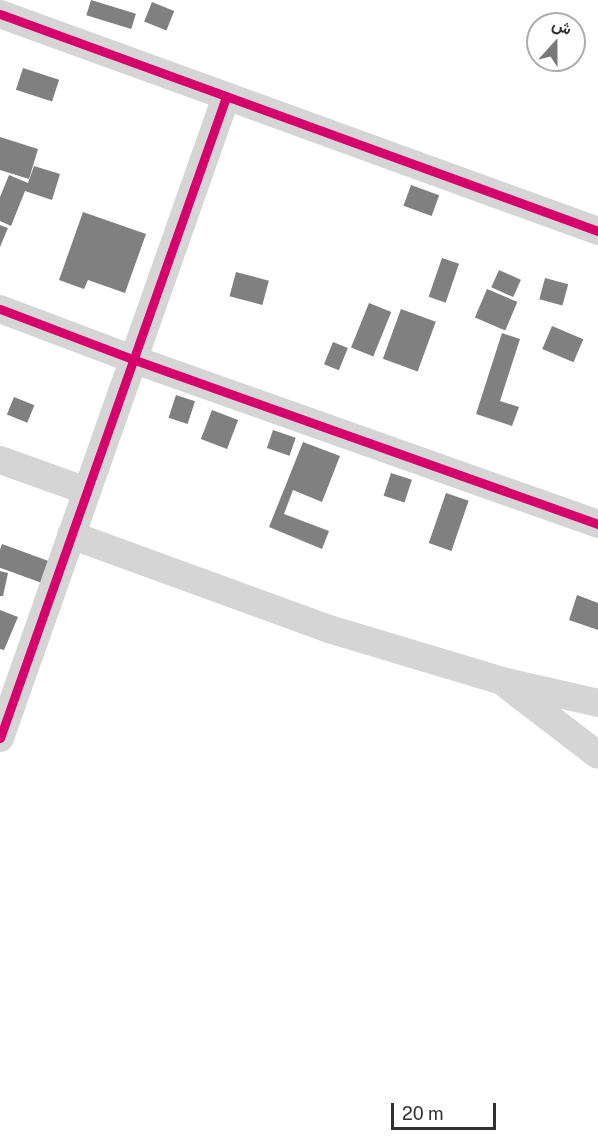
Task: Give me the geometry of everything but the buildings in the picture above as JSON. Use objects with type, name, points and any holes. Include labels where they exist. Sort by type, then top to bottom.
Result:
[{"type":"street","points":[[0,14],[598,231]]},
{"type":"street","points":[[0,738],[135,360],[226,96]]},
{"type":"street","points":[[0,309],[135,360],[598,524]]},
{"type":"street","points":[[0,460],[87,491]]},
{"type":"street","points":[[71,535],[329,629],[502,681],[598,703]]},
{"type":"street","points":[[502,681],[598,755]]},
{"type":"cycle path","points":[[0,14],[598,231]]},
{"type":"cycle path","points":[[0,738],[226,97]]},
{"type":"cycle path","points":[[0,309],[135,360],[598,524]]}]
